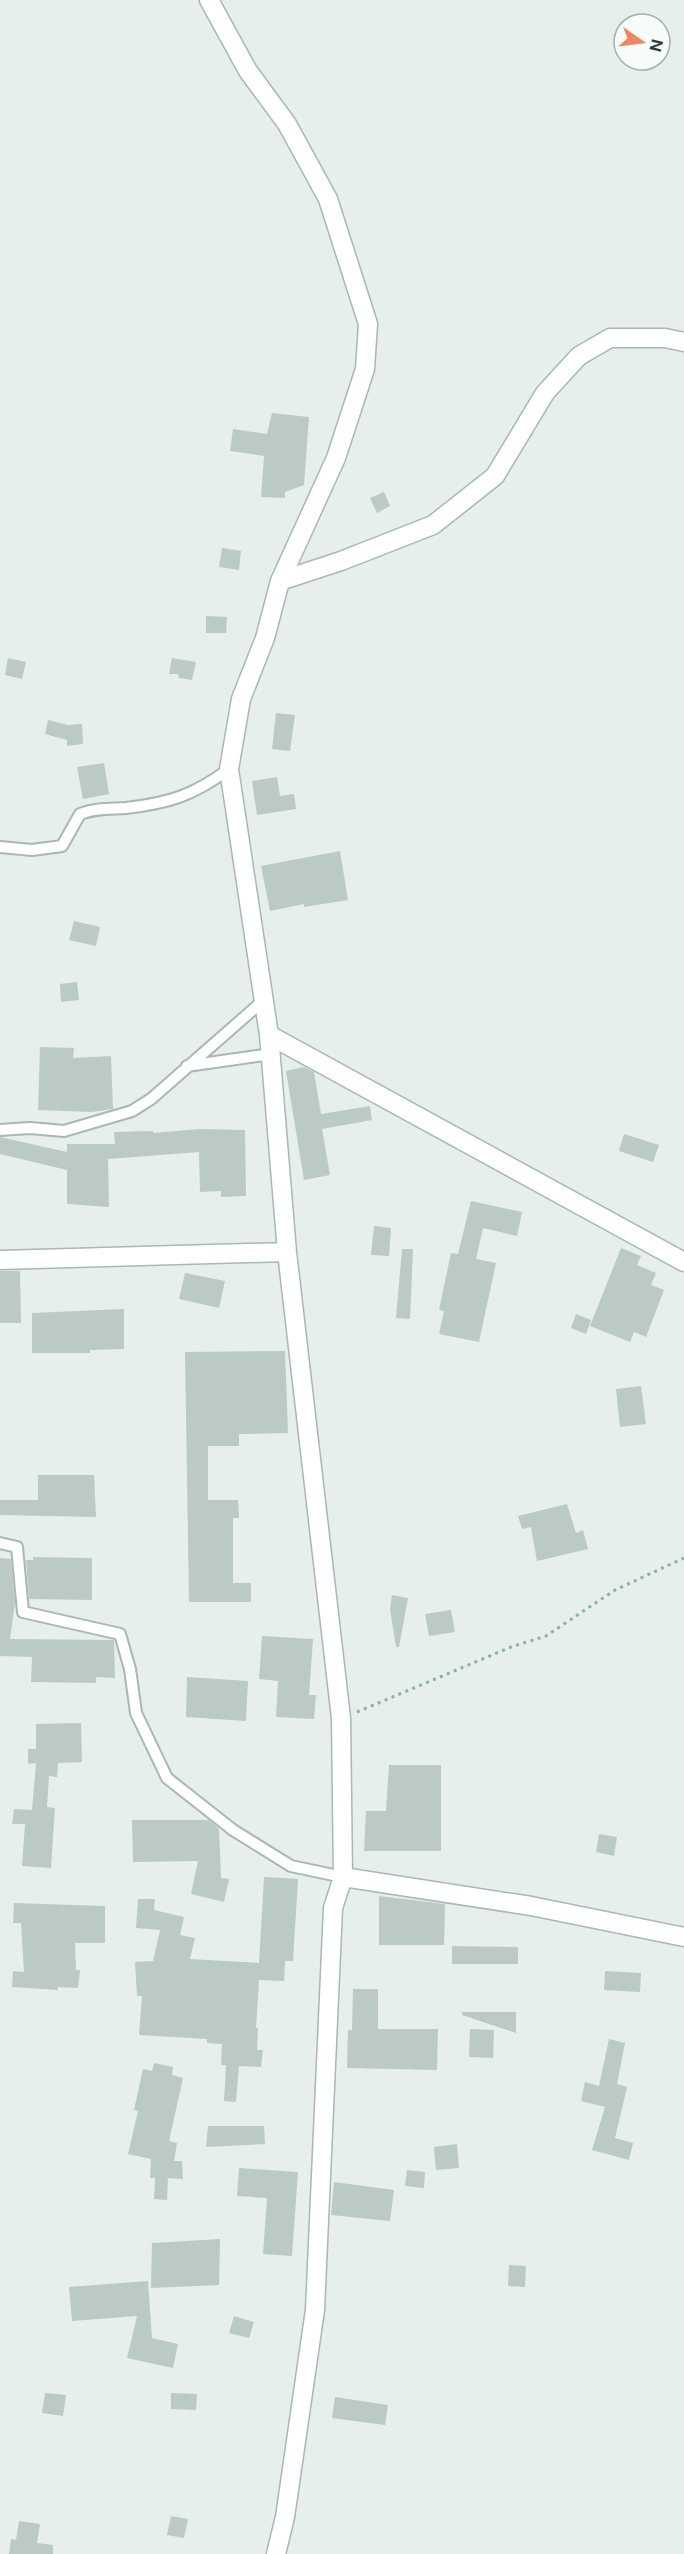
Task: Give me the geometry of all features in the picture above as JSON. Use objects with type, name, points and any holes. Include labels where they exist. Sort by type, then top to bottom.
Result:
[{"type":"street","points":[[210,0],[248,71],[286,124],[328,199],[368,324],[365,369],[336,458],[280,581],[265,638],[241,699],[229,770],[269,1035],[287,1252],[342,1718],[343,1877],[333,1908],[315,2310],[285,2517],[276,2554]]},
{"type":"street","points":[[280,581],[341,561],[433,525],[495,476],[545,393],[579,356],[610,338],[665,338],[684,342]]},
{"type":"street","points":[[269,1035],[684,1262]]},
{"type":"street","points":[[0,1260],[287,1252]]},
{"type":"street","points":[[343,1877],[531,1906],[684,1937]]},
{"type":"lane","points":[[0,847],[54,849],[67,841],[80,814],[91,810],[152,805],[176,800],[201,790],[229,770]]},
{"type":"lane","points":[[0,1130],[30,1128],[64,1131],[132,1111],[151,1099],[264,1000]]},
{"type":"lane","points":[[187,1066],[271,1054]]},
{"type":"lane","points":[[0,1543],[17,1547],[23,1612],[120,1634],[130,1669],[136,1713],[167,1778],[233,1830],[291,1866],[343,1877]]},
{"type":"path","points":[[342,1718],[511,1647],[546,1636],[615,1590],[684,1558]]},
{"type":"building","points":[[272,413],[309,417],[304,485],[285,492],[285,498],[261,497],[264,456],[230,451],[233,429],[267,434]]},
{"type":"building","points":[[384,492],[390,506],[377,513],[370,498]]},
{"type":"building","points":[[222,548],[241,551],[239,570],[219,567]]},
{"type":"building","points":[[206,616],[227,617],[226,633],[206,633]]},
{"type":"building","points":[[8,658],[26,662],[22,679],[5,675]]},
{"type":"building","points":[[172,658],[196,662],[192,680],[179,678],[178,674],[169,674]]},
{"type":"building","points":[[276,713],[295,715],[290,751],[272,749]]},
{"type":"building","points":[[48,720],[68,725],[82,724],[83,744],[67,746],[67,740],[45,734]]},
{"type":"building","points":[[104,763],[109,794],[83,799],[77,767]]},
{"type":"building","points":[[277,777],[280,796],[294,794],[296,809],[257,815],[252,781]]},
{"type":"building","points":[[340,851],[348,900],[304,907],[304,904],[270,911],[261,866]]},
{"type":"building","points":[[74,921],[100,927],[96,946],[69,940]]},
{"type":"building","points":[[77,982],[79,1000],[61,1002],[60,984]]},
{"type":"building","points":[[40,1047],[74,1048],[73,1058],[111,1056],[113,1109],[92,1112],[38,1110]]},
{"type":"building","points":[[304,1067],[314,1072],[321,1114],[370,1106],[372,1120],[322,1129],[330,1175],[304,1180],[286,1071]]},
{"type":"building","points":[[200,1129],[245,1130],[246,1196],[221,1197],[221,1191],[200,1192],[199,1152],[108,1159],[109,1207],[67,1204],[67,1170],[0,1154],[0,1137],[67,1152],[67,1144],[115,1144],[114,1132],[153,1131],[153,1133]]},
{"type":"building","points":[[624,1134],[659,1145],[653,1162],[619,1151]]},
{"type":"building","points":[[471,1201],[522,1212],[517,1236],[483,1228],[476,1259],[496,1263],[479,1342],[439,1334],[444,1311],[439,1310],[451,1253],[458,1254]]},
{"type":"building","points":[[374,1226],[391,1228],[389,1256],[371,1255]]},
{"type":"building","points":[[621,1248],[641,1256],[637,1265],[656,1273],[651,1285],[664,1290],[646,1337],[634,1332],[630,1342],[590,1326]]},
{"type":"building","points":[[402,1249],[413,1249],[410,1319],[396,1318]]},
{"type":"building","points":[[0,1271],[20,1271],[21,1323],[0,1323]]},
{"type":"building","points":[[185,1273],[225,1281],[219,1308],[179,1299]]},
{"type":"building","points":[[124,1309],[124,1349],[90,1350],[90,1353],[32,1353],[32,1313]]},
{"type":"building","points":[[576,1314],[591,1320],[586,1334],[571,1328]]},
{"type":"building","points":[[285,1351],[288,1433],[239,1434],[239,1446],[208,1446],[208,1500],[238,1500],[239,1518],[233,1518],[233,1583],[251,1583],[251,1602],[189,1602],[185,1352]]},
{"type":"building","points":[[641,1386],[646,1424],[620,1427],[616,1389]]},
{"type":"building","points":[[38,1475],[94,1475],[96,1517],[0,1515],[0,1500],[38,1500]]},
{"type":"building","points":[[567,1504],[576,1533],[583,1530],[588,1549],[537,1561],[531,1527],[522,1529],[518,1516]]},
{"type":"building","points":[[33,1557],[92,1558],[92,1600],[29,1599],[26,1560],[33,1560]]},
{"type":"building","points":[[0,1558],[11,1559],[15,1603],[10,1639],[114,1640],[115,1678],[96,1677],[96,1683],[31,1682],[32,1657],[0,1656]]},
{"type":"building","points":[[392,1595],[408,1598],[399,1647],[396,1647],[390,1609]]},
{"type":"building","points":[[451,1610],[455,1632],[429,1636],[425,1614]]},
{"type":"building","points":[[262,1636],[313,1639],[309,1695],[316,1695],[314,1719],[276,1717],[278,1681],[259,1679]]},
{"type":"building","points":[[187,1677],[248,1681],[246,1721],[186,1717]]},
{"type":"building","points":[[81,1723],[82,1762],[58,1763],[57,1777],[49,1776],[47,1807],[55,1808],[51,1868],[22,1866],[25,1824],[12,1824],[14,1809],[32,1810],[36,1763],[28,1764],[28,1749],[36,1749],[36,1724]]},
{"type":"building","points":[[389,1765],[441,1765],[441,1851],[364,1851],[366,1811],[386,1811]]},
{"type":"building","points":[[132,1820],[209,1820],[219,1829],[221,1878],[229,1879],[224,1902],[191,1894],[198,1861],[133,1862]]},
{"type":"building","points":[[599,1834],[617,1837],[614,1856],[596,1852]]},
{"type":"building","points":[[264,1877],[298,1879],[293,1961],[285,1961],[284,1981],[259,1980],[256,2028],[258,2028],[257,2050],[263,2050],[261,2067],[239,2066],[236,2102],[224,2101],[226,2065],[221,2065],[222,2044],[207,2043],[207,2039],[139,2035],[142,1996],[137,1996],[135,1962],[153,1961],[160,1930],[136,1928],[138,1899],[155,1899],[154,1910],[184,1917],[180,1935],[195,1938],[190,1959],[259,1963]]},
{"type":"building","points":[[379,1896],[445,1904],[444,1945],[379,1945]]},
{"type":"building","points":[[14,1903],[105,1906],[105,1943],[75,1943],[76,1970],[80,1970],[78,1988],[58,1987],[58,1990],[12,1987],[13,1971],[24,1972],[21,1923],[13,1923]]},
{"type":"building","points":[[452,1946],[518,1947],[518,1964],[452,1964]]},
{"type":"building","points":[[605,1971],[641,1973],[640,1992],[604,1990]]},
{"type":"building","points":[[353,1989],[378,1989],[378,2029],[438,2029],[437,2070],[347,2068],[348,2030],[352,2030]]},
{"type":"building","points":[[462,2012],[516,2012],[516,2033],[462,2015]]},
{"type":"building","points":[[470,2029],[494,2030],[493,2058],[469,2057]]},
{"type":"building","points":[[609,2039],[625,2043],[617,2084],[627,2087],[615,2138],[633,2143],[629,2160],[592,2150],[605,2107],[581,2101],[585,2082],[599,2086]]},
{"type":"building","points":[[154,2063],[173,2067],[172,2075],[183,2078],[169,2141],[177,2143],[174,2161],[182,2161],[183,2179],[168,2178],[167,2200],[154,2199],[155,2178],[150,2178],[151,2159],[128,2154],[138,2111],[134,2110],[143,2069],[152,2071]]},
{"type":"building","points":[[208,2126],[264,2126],[265,2144],[206,2147]]},
{"type":"building","points":[[457,2144],[459,2168],[436,2170],[434,2147]]},
{"type":"building","points":[[239,2168],[298,2172],[292,2256],[263,2254],[267,2198],[237,2196]]},
{"type":"building","points":[[407,2170],[425,2172],[424,2188],[405,2186]]},
{"type":"building","points":[[334,2182],[394,2190],[390,2221],[331,2215]]},
{"type":"building","points":[[220,2239],[219,2285],[151,2288],[152,2243]]},
{"type":"building","points":[[509,2265],[526,2266],[525,2287],[508,2286]]},
{"type":"building","points":[[148,2281],[152,2338],[178,2344],[173,2368],[127,2358],[137,2316],[72,2321],[69,2287]]},
{"type":"building","points":[[234,2316],[254,2322],[249,2338],[229,2333]]},
{"type":"building","points":[[45,2393],[66,2395],[63,2416],[42,2413]]},
{"type":"building","points":[[171,2393],[197,2394],[196,2410],[171,2409]]},
{"type":"building","points":[[335,2397],[388,2405],[385,2425],[332,2418]]},
{"type":"building","points":[[171,2516],[188,2519],[184,2538],[167,2535]]},
{"type":"building","points":[[19,2521],[40,2524],[37,2543],[53,2545],[53,2554],[9,2554],[11,2539],[16,2540]]}]
